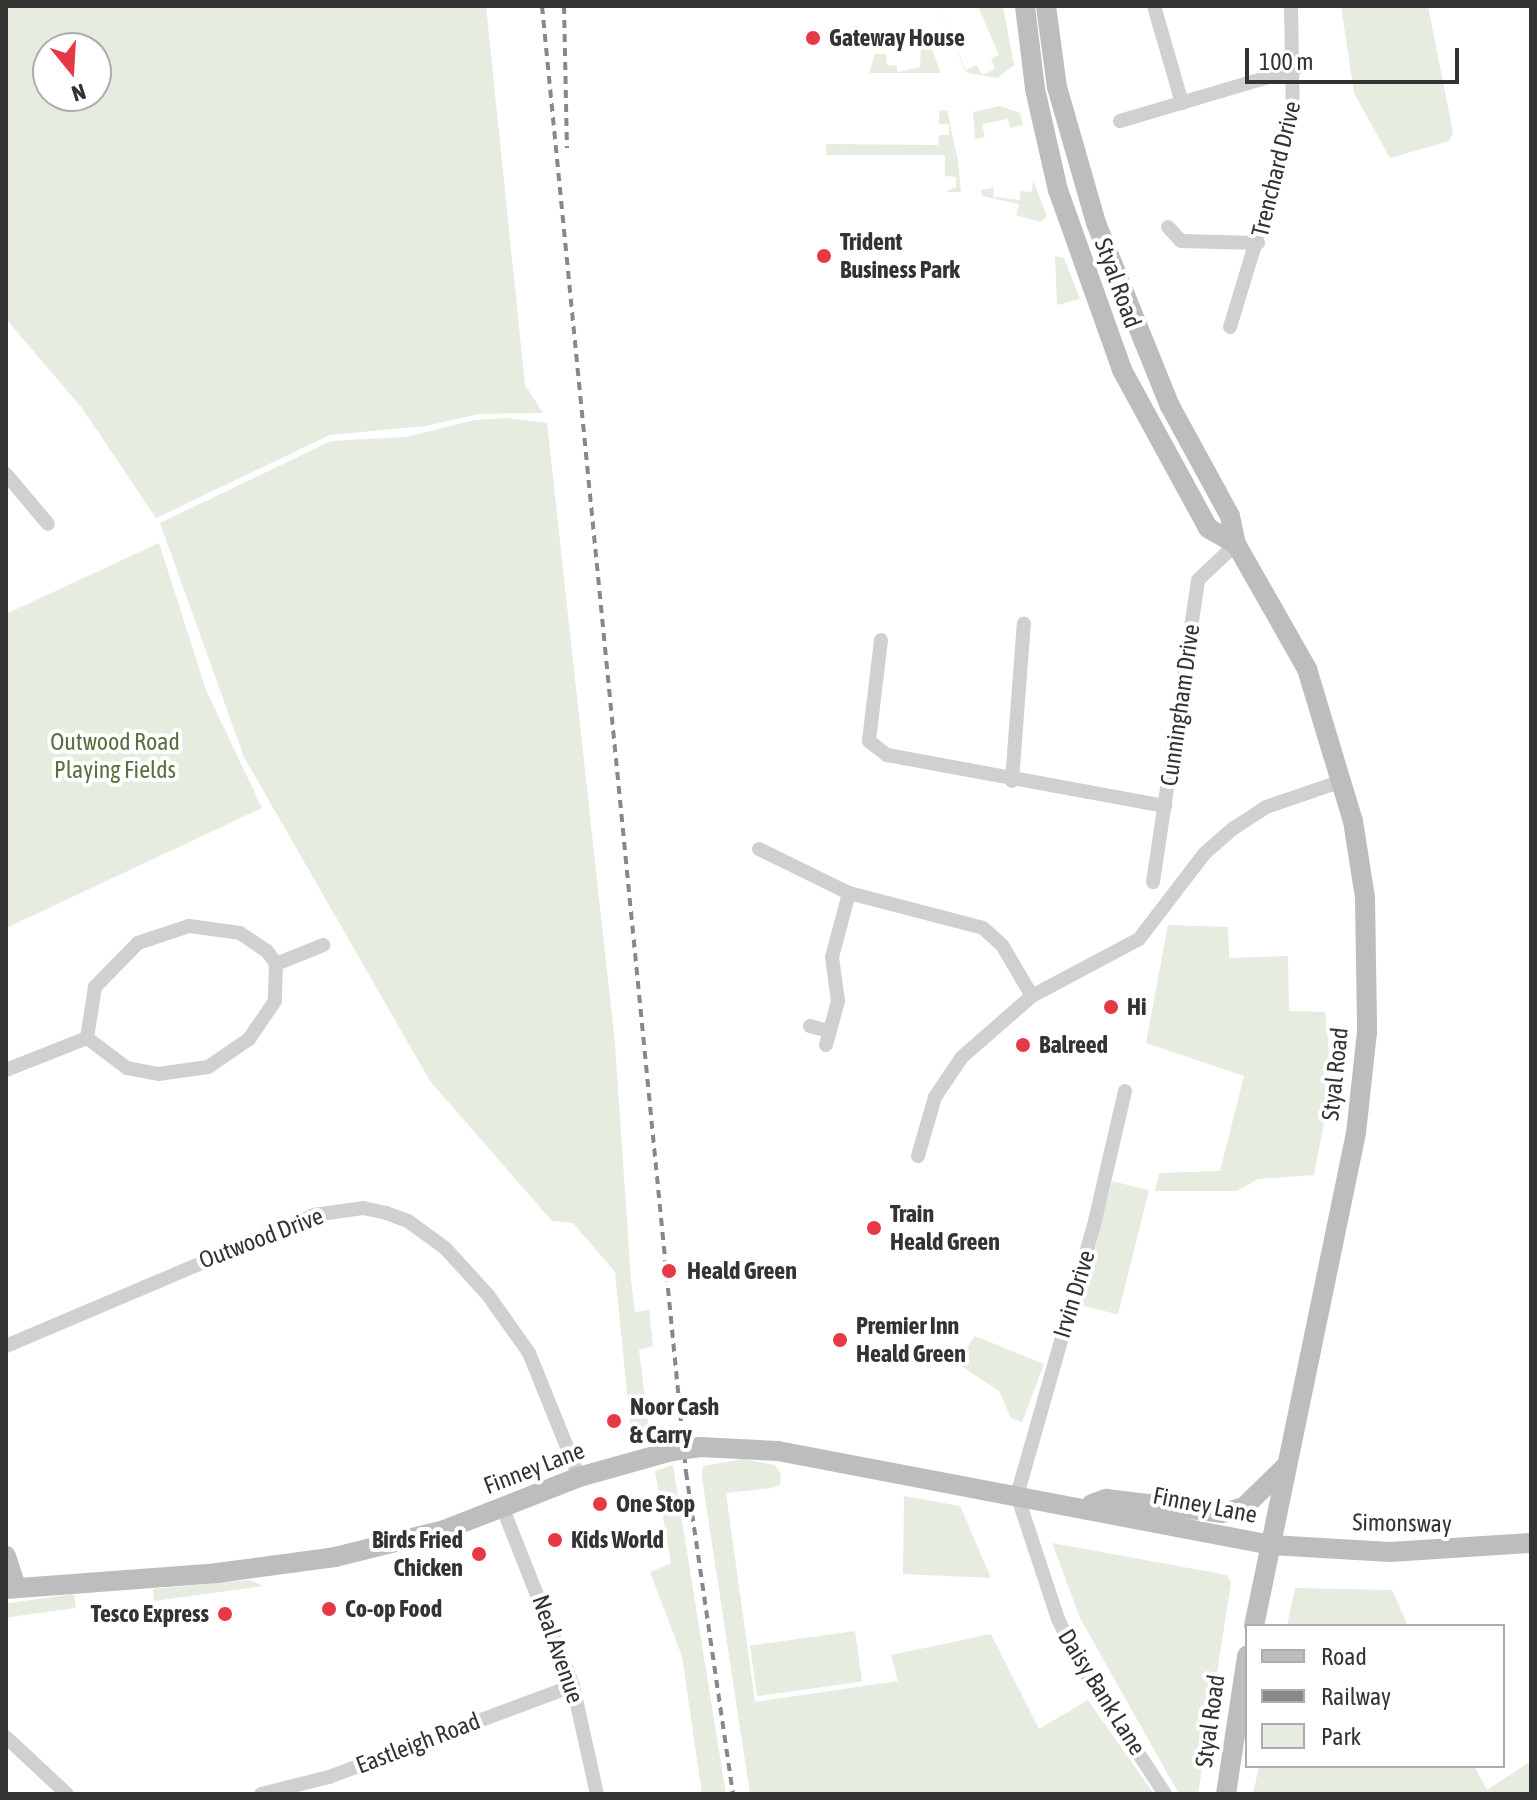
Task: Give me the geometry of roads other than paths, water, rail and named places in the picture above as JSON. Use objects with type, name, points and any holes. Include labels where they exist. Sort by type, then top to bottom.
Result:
[{"type":"main road","name":"Styal Road","points":[[1025,6],[1035,89],[1058,190],[1122,370],[1208,528],[1236,544]]},
{"type":"main road","name":"Styal Road","points":[[1046,6],[1057,87],[1096,223],[1170,406],[1230,516],[1236,544],[1307,669],[1342,781],[1365,898],[1367,1032],[1356,1133],[1254,1624]]},
{"type":"main road","name":"Finney Lane","points":[[11,1588],[276,1567],[395,1544],[503,1509],[579,1477],[672,1451],[699,1447],[778,1451],[1271,1545]]},
{"type":"main road","name":"Finney Lane","points":[[1081,1508],[1106,1499],[1223,1513],[1256,1498],[1289,1461]]},
{"type":"main road","name":"Simonsway","points":[[1271,1545],[1390,1552],[1531,1543]]},
{"type":"main road","points":[[6,1556],[11,1588]]},
{"type":"main road","name":"Styal Road","points":[[1226,1794],[1245,1669]]},
{"type":"street","points":[[1154,6],[1182,103]]},
{"type":"street","name":"Trenchard Drive","points":[[1230,327],[1293,120],[1295,69],[1291,6]]},
{"type":"street","points":[[1120,121],[1295,69]]},
{"type":"street","points":[[1168,227],[1181,241],[1258,243]]},
{"type":"street","points":[[6,474],[48,524]]},
{"type":"street","name":"Cunningham Drive","points":[[1153,882],[1198,580],[1236,544]]},
{"type":"street","points":[[1012,781],[1024,623]]},
{"type":"street","points":[[881,640],[869,741],[887,755],[1012,781],[1165,806]]},
{"type":"street","points":[[918,1156],[944,1080],[962,1057],[1032,996],[1113,957],[1139,939],[1205,853],[1234,828],[1266,807],[1342,781]]},
{"type":"street","points":[[759,849],[849,893],[983,928],[1002,945],[1032,996]]},
{"type":"street","points":[[810,1026],[828,1038],[838,1001],[832,957],[849,893]]},
{"type":"street","points":[[189,926],[240,933],[276,964],[279,985],[269,1013],[236,1051],[208,1067],[176,1073],[142,1072],[111,1060],[87,1038],[95,987],[138,943],[160,933],[189,926]]},
{"type":"street","points":[[276,964],[323,945]]},
{"type":"street","points":[[6,1070],[87,1038]]},
{"type":"street","name":"Irvin Drive","points":[[1017,1495],[1094,1225],[1125,1091]]},
{"type":"street","name":"Outwood Drive","points":[[6,1346],[314,1215],[339,1209],[374,1211],[408,1221],[445,1248],[488,1295],[529,1353],[579,1477]]},
{"type":"street","name":"Daisy Bank Lane","points":[[1017,1495],[1068,1641],[1165,1794]]},
{"type":"street","name":"Neal Avenue","points":[[503,1509],[573,1686],[597,1794]]},
{"type":"street","name":"Eastleigh Road","points":[[261,1794],[329,1777],[573,1686]]},
{"type":"street","points":[[6,1737],[67,1794]]},
{"type":"railway","points":[[542,6],[686,1472],[733,1794]]},
{"type":"railway","points":[[564,6],[567,148]]},
{"type":"place","name":"Gateway House","points":[[813,38]]},
{"type":"place","name":"Trident Business Park","points":[[824,256]]},
{"type":"place","name":"Hi","points":[[1111,1007]]},
{"type":"place","name":"Balreed","points":[[1023,1045]]},
{"type":"place","name":"Train Heald Green","points":[[874,1228]]},
{"type":"place","name":"Heald Green","points":[[669,1271]]},
{"type":"place","name":"Premier Inn Heald Green","points":[[840,1340]]},
{"type":"place","name":"Noor Cash & Carry","points":[[614,1421]]},
{"type":"place","name":"One Stop","points":[[600,1504]]},
{"type":"place","name":"Kids World","points":[[555,1540]]},
{"type":"place","name":"Birds Fried Chicken","points":[[479,1554]]},
{"type":"place","name":"Co-op Food","points":[[329,1609]]},
{"type":"place","name":"Tesco Express","points":[[225,1614]]},
{"type":"park label","name":"Outwood Road Playing Fields","points":[[115,756]]}]
